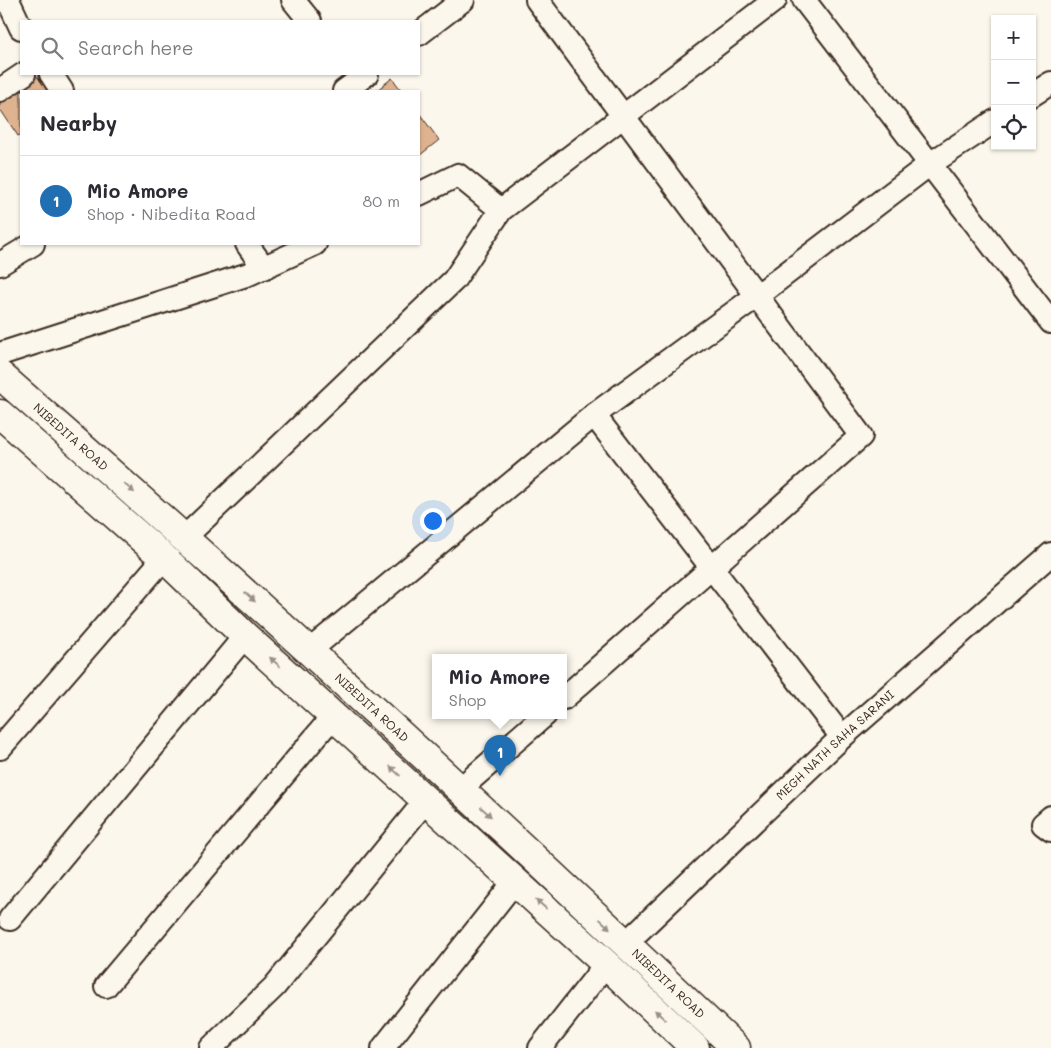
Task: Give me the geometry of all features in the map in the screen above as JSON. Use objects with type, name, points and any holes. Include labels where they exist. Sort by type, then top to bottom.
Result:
[{"type":"street","points":[[8,0],[20,26]]},
{"type":"street","points":[[293,0],[309,20]]},
{"type":"street","points":[[420,33],[463,0]]},
{"type":"street","points":[[537,0],[862,436],[567,695]]},
{"type":"street","points":[[0,748],[164,558],[454,280],[501,210],[775,0]]},
{"type":"street","points":[[804,0],[1051,322]]},
{"type":"street","points":[[0,90],[22,75]]},
{"type":"street","points":[[52,75],[61,90]]},
{"type":"street","points":[[1036,93],[1051,83]]},
{"type":"street","points":[[309,650],[594,415],[758,295],[930,164],[991,124]]},
{"type":"street","points":[[420,194],[458,175],[501,210]]},
{"type":"street","points":[[0,264],[31,245]]},
{"type":"street","points":[[249,245],[264,268]]},
{"type":"street","points":[[0,354],[264,268],[313,245]]},
{"type":"street","name":"NIBEDITA ROAD","points":[[0,375],[185,537],[461,788],[736,1048]]},
{"type":"street","points":[[0,414],[164,558],[245,636],[606,964],[695,1048]]},
{"type":"street","points":[[594,415],[842,737]]},
{"type":"street","name":"MEGH NATH SAHA SARANI","points":[[626,943],[842,737],[1051,554]]},
{"type":"street","points":[[10,919],[245,636]]},
{"type":"street","points":[[106,986],[334,715]]},
{"type":"street","points":[[461,788],[540,719]]},
{"type":"street","points":[[211,1048],[274,987],[426,800]]},
{"type":"street","points":[[1051,817],[1044,824],[1051,830]]},
{"type":"street","points":[[384,1048],[515,881],[536,859]]},
{"type":"street","points":[[540,1048],[606,964],[626,943]]},
{"type":"building","points":[[36,75],[47,90],[20,90],[20,135],[18,136],[0,109],[0,100]]},
{"type":"building","points":[[392,78],[401,90],[377,90]]},
{"type":"building","points":[[420,114],[439,140],[420,155]]},
{"type":"place","name":"Mio Amore","points":[[500,776]]}]
